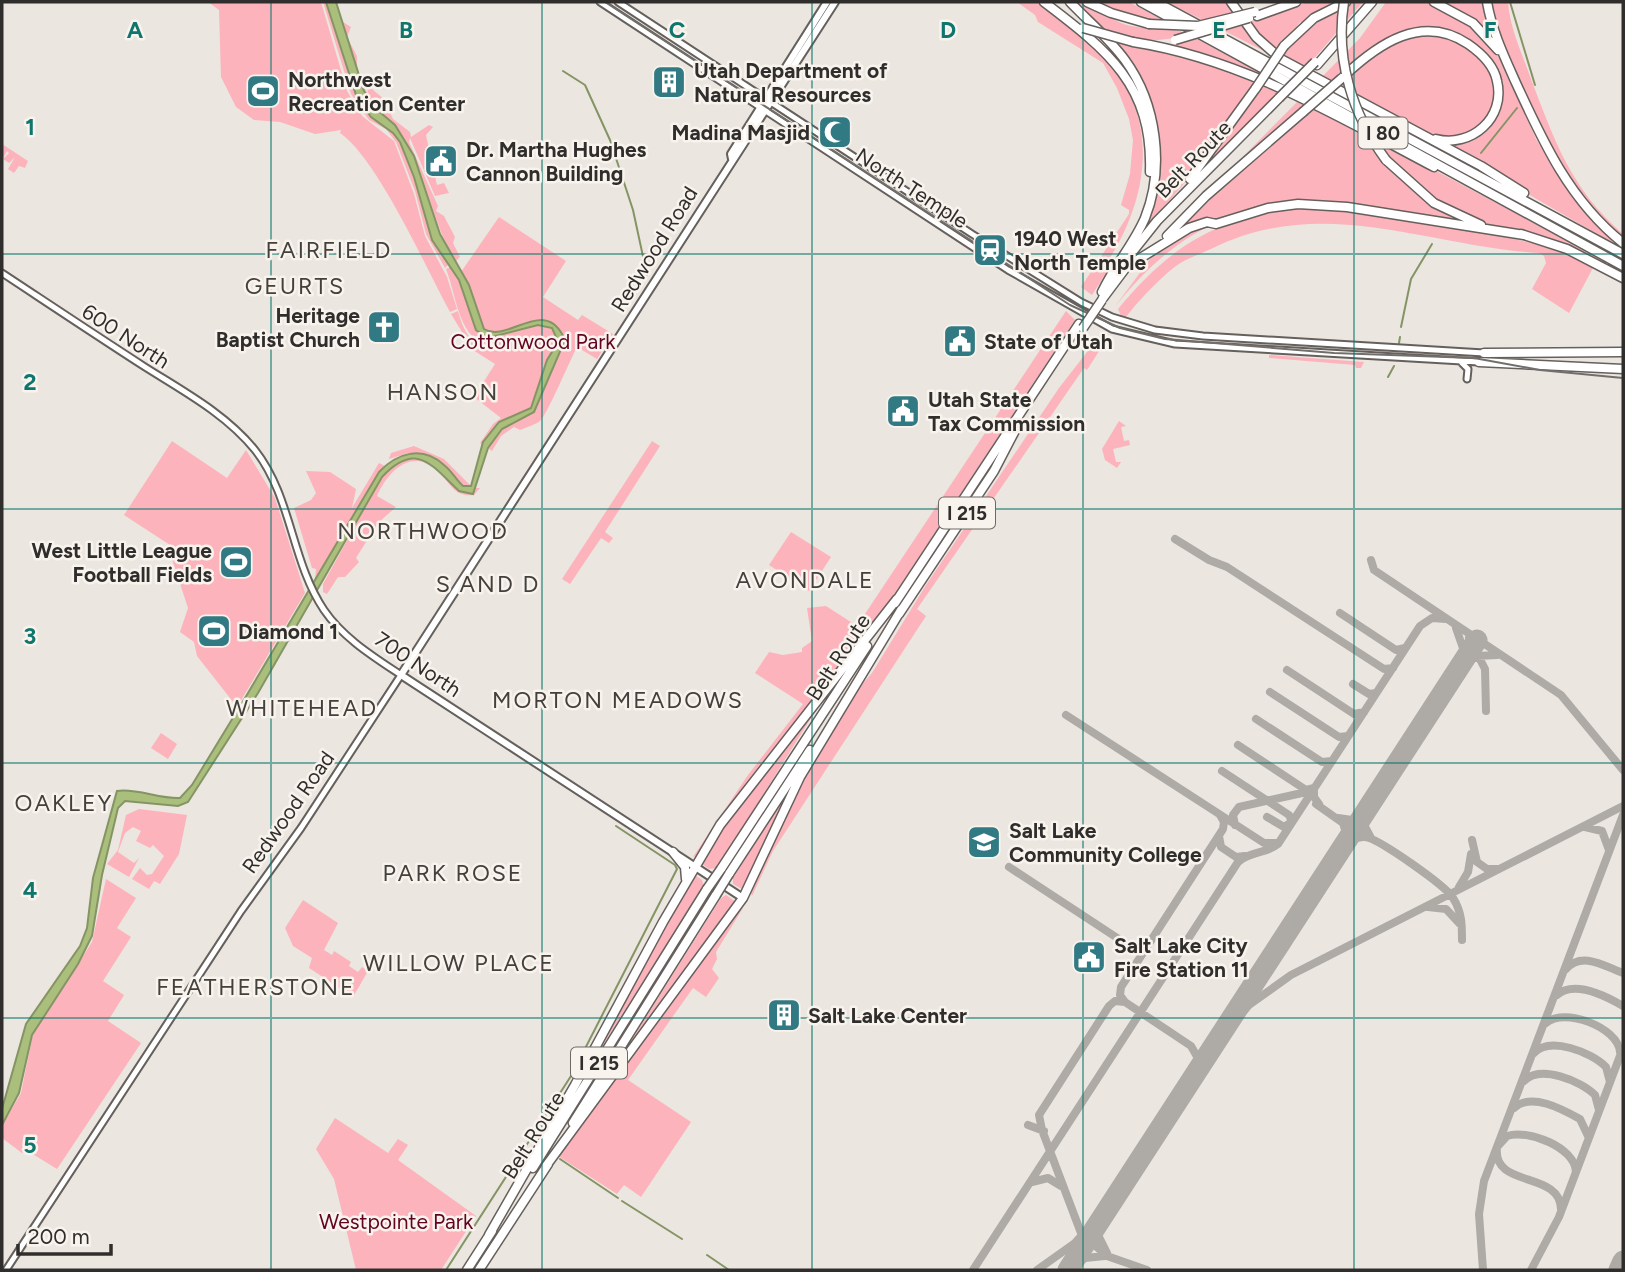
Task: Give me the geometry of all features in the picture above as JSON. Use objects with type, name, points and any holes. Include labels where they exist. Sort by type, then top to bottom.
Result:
[{"type":"highway","points":[[1044,2],[1115,61],[1137,95],[1147,131],[1150,158],[1146,197],[1132,235],[1111,271],[1100,297]]},
{"type":"highway","points":[[1070,2],[1125,58],[1145,96],[1154,134],[1154,182],[1148,208],[1133,240],[1111,271]]},
{"type":"highway","points":[[1087,2],[1111,13],[1149,24],[1198,26],[1256,14]]},
{"type":"highway","name":"I 80","points":[[1141,2],[1623,266]]},
{"type":"highway","points":[[1158,2],[1320,80]]},
{"type":"highway","name":"I 80","points":[[1158,2],[1623,254]]},
{"type":"highway","points":[[1231,2],[1248,28],[1272,53],[1481,166],[1585,233]]},
{"type":"highway","points":[[1135,42],[1174,40],[1295,2]]},
{"type":"highway","points":[[1144,237],[1160,213],[1206,162],[1284,46],[1314,18],[1345,2]]},
{"type":"highway","points":[[1345,2],[1341,40],[1346,79],[1364,125],[1386,160],[1413,187],[1451,212],[1478,224],[1567,249],[1623,278]]},
{"type":"highway","points":[[1434,2],[1463,16],[1480,29],[1511,71]]},
{"type":"highway","points":[[1487,2],[1494,33],[1547,151],[1587,207],[1623,243]]},
{"type":"highway","name":"Belt Route","points":[[479,1270],[729,874],[994,471],[1016,427],[1100,297],[1144,237],[1316,63],[1367,4]]},
{"type":"highway","points":[[1055,11],[1083,28],[1135,42],[1193,53],[1251,73],[1516,205]]},
{"type":"highway","points":[[1155,248],[1206,196],[1375,49],[1406,34],[1447,34],[1472,46],[1493,68],[1497,80],[1498,102],[1489,122],[1474,134],[1450,141],[1412,128]]},
{"type":"highway","name":"Belt Route","points":[[1100,297],[1174,210],[1280,99]]},
{"type":"highway","points":[[1126,267],[1189,228],[1207,222],[1216,224],[1251,212],[1298,204],[1347,207],[1524,235]]},
{"type":"highway","name":"Belt Route","points":[[467,1270],[720,869],[1081,326]]},
{"type":"highway","points":[[1484,353],[1623,352]]},
{"type":"highway","points":[[1479,362],[1623,369]]},
{"type":"highway","points":[[489,1236],[720,825],[897,599]]},
{"type":"highway","points":[[547,1166],[743,898],[800,778],[901,610]]},
{"type":"highway","points":[[673,852],[686,871],[684,885]]},
{"type":"main road","name":"North Temple","points":[[600,2],[1008,270],[1079,312],[1118,331],[1175,344],[1479,362]]},
{"type":"main road","name":"North Temple","points":[[618,2],[1081,302],[1121,321],[1155,330],[1203,336],[1484,353]]},
{"type":"main road","name":"Redwood Road","points":[[769,101],[827,2]]},
{"type":"main road","name":"Redwood Road","points":[[6,1270],[241,911],[301,828],[401,676],[732,159],[731,154],[835,2]]},
{"type":"main road","name":"600 North","points":[[2,273],[233,427]]},
{"type":"main road","points":[[1458,361],[1468,369],[1467,379]]},
{"type":"main road","name":"700 North","points":[[233,427],[257,452],[276,484],[310,584],[317,598],[344,633],[401,676],[743,898]]},
{"type":"green space","points":[[208,2],[321,2],[347,91],[362,116],[394,141],[414,194],[425,236],[447,277],[457,309],[450,312],[385,189],[354,146],[340,133],[341,130],[315,134],[280,122],[254,120],[236,107],[221,77],[219,10]]},
{"type":"green space","points":[[323,2],[326,2],[356,95],[371,117],[393,133],[408,159],[432,239],[450,263],[445,268],[426,234],[415,191],[396,142],[386,129],[369,120],[351,94]]},
{"type":"green space","points":[[336,2],[343,22],[351,27],[347,37],[357,56],[357,68],[368,95],[367,85],[384,99],[393,119],[410,132],[411,137],[429,125],[433,127],[426,135],[437,185],[444,183],[449,193],[435,196],[410,138],[409,142],[438,206],[436,211],[444,216],[455,237],[453,243],[460,257],[455,262],[409,148],[377,110],[360,84],[351,61]]},
{"type":"green space","points":[[1017,2],[1039,2],[1093,47],[1125,85],[1136,109],[1142,134],[1140,185],[1133,210],[1110,258],[1114,261],[1092,295],[1081,287],[1129,214],[1129,210],[1121,205],[1130,174],[1133,140],[1129,119],[1117,88],[1103,63],[1038,22],[1035,15]]},
{"type":"green space","points":[[1073,2],[1091,6],[1125,25],[1174,30],[1192,36],[1150,41],[1107,35]]},
{"type":"green space","points":[[1089,2],[1129,2],[1172,25],[1150,23]]},
{"type":"green space","points":[[1167,2],[1228,2],[1268,53]]},
{"type":"green space","points":[[1308,2],[1340,2],[1303,24],[1300,22],[1277,53],[1247,22]]},
{"type":"green space","points":[[1363,2],[1305,69],[1279,55],[1306,28],[1327,13],[1351,3]]},
{"type":"green space","points":[[1386,2],[1430,2],[1474,26],[1500,59],[1536,139],[1570,194],[1616,245],[1440,143],[1467,141],[1483,133],[1490,127],[1498,105],[1494,66],[1449,33],[1404,33],[1332,83],[1321,78],[1360,38]]},
{"type":"green space","points":[[1440,2],[1484,2],[1494,38],[1465,14]]},
{"type":"green space","points":[[1488,2],[1508,2],[1517,41],[1566,163],[1590,200],[1623,234],[1623,240],[1599,217],[1578,190],[1540,130],[1510,66]]},
{"type":"green space","points":[[1429,34],[1458,41],[1486,62],[1497,87],[1491,116],[1463,139],[1433,136],[1336,85],[1391,42]]},
{"type":"green space","points":[[1197,39],[1283,85],[1210,56],[1172,45]]},
{"type":"green space","points":[[1111,40],[1156,48],[1259,80],[1206,159],[1143,230],[1157,176],[1158,129],[1144,86]]},
{"type":"green space","points":[[1262,80],[1283,90],[1206,165]]},
{"type":"green space","points":[[1300,99],[1308,104],[1217,183]]},
{"type":"green space","points":[[1312,106],[1364,133],[1387,166],[1409,187],[1440,209],[1471,224],[1367,208],[1320,205],[1276,207],[1234,216],[1193,235],[1154,265],[1114,308],[1164,240]]},
{"type":"green space","points":[[1372,137],[1623,270],[1623,276],[1582,257],[1497,230],[1443,206],[1409,180]]},
{"type":"green space","points":[[2,144],[28,161],[25,168],[19,166],[14,173],[8,169],[15,157],[9,163],[3,159],[9,153],[7,151],[2,160]]},
{"type":"green space","points":[[1298,207],[1368,214],[1458,228],[1537,245],[1594,266],[1569,313],[1532,289],[1546,263],[1544,256],[1539,253],[1497,249],[1375,228],[1335,224],[1295,225],[1254,232],[1180,263],[1146,293],[1126,317],[1121,316],[1118,309],[1137,287],[1176,252],[1197,238],[1243,219]]},
{"type":"green space","name":"Cottonwood Park","points":[[499,217],[566,261],[543,297],[578,320],[582,315],[613,334],[597,359],[577,347],[540,421],[520,430],[514,427],[501,436],[492,451],[488,448],[502,429],[510,425],[504,420],[483,445],[480,443],[493,424],[501,418],[474,397],[495,364],[473,350],[451,314],[458,311],[465,330],[474,342],[492,347],[481,343],[465,327],[446,269],[452,266],[469,307],[484,329],[470,285],[461,272]]},
{"type":"green space","points":[[1066,311],[1075,320],[885,609],[698,856],[693,857],[748,775],[803,704],[755,673],[769,652],[783,655],[802,652],[802,648],[812,641],[807,608],[826,606],[857,626]]},
{"type":"green space","points":[[1101,334],[1108,337],[1087,370],[1084,368],[917,609],[926,616],[773,851],[752,896],[750,889],[777,832],[805,776],[842,714],[872,673],[926,585],[1059,388]]},
{"type":"green space","points":[[1269,355],[1364,362],[1361,368],[1356,368],[1355,365],[1269,358]]},
{"type":"green space","points":[[1119,421],[1126,426],[1121,427],[1124,441],[1129,440],[1130,445],[1113,449],[1116,462],[1121,462],[1117,468],[1105,460],[1102,449]]},
{"type":"green space","points":[[172,441],[227,478],[246,450],[275,498],[305,593],[237,707],[197,656],[194,642],[180,632],[188,608],[170,553],[173,547],[124,515]]},
{"type":"green space","points":[[652,441],[660,446],[605,532],[613,538],[609,543],[601,538],[570,584],[562,579]]},
{"type":"green space","points":[[414,446],[444,459],[471,486],[463,486],[437,459],[409,453],[389,459],[391,453]]},
{"type":"green space","points":[[408,459],[429,463],[455,484],[473,494],[476,488],[480,488],[474,495],[461,494],[436,469],[426,463],[417,461],[400,466],[387,479],[377,496],[396,507],[378,523],[356,558],[359,562],[345,577],[338,577],[327,594],[323,592],[323,584],[382,477],[394,465]]},
{"type":"green space","points":[[379,463],[385,466],[315,579],[316,569],[312,568],[294,508],[311,500],[316,493],[306,471],[330,472],[356,489],[352,508]]},
{"type":"green space","points":[[791,532],[831,557],[809,591],[769,565]]},
{"type":"green space","points":[[825,696],[717,868],[709,869],[702,864],[735,810]]},
{"type":"green space","points":[[161,733],[177,744],[168,759],[151,748]]},
{"type":"green space","points":[[791,785],[793,786],[742,889],[733,884],[733,878]]},
{"type":"green space","points":[[139,809],[187,815],[179,854],[160,884],[154,881],[149,889],[132,879],[140,868],[147,875],[152,874],[164,856],[153,845],[150,848],[136,841],[141,831],[133,827],[125,833],[118,852],[134,863],[139,858],[129,877],[107,864],[118,850],[126,815]]},
{"type":"green space","points":[[695,875],[702,880],[704,887],[581,1079],[677,903]]},
{"type":"green space","points":[[106,879],[136,898],[117,928],[131,937],[103,981],[124,995],[108,1021],[141,1043],[57,1169],[26,1150],[22,1153],[2,1138],[2,1126],[21,1093],[33,1034],[92,942]]},
{"type":"green space","points":[[726,895],[736,902],[597,1095],[721,898]]},
{"type":"green space","points":[[303,900],[338,923],[324,950],[332,955],[334,951],[351,962],[349,966],[358,972],[362,967],[368,971],[353,997],[309,968],[312,958],[293,946],[285,928]]},
{"type":"green space","points":[[743,908],[716,952],[717,959],[712,969],[719,978],[706,997],[693,988],[628,1080],[691,1122],[641,1197],[624,1185],[617,1194],[558,1156],[738,911]]},
{"type":"green space","name":"Westpointe Park","points":[[335,1118],[388,1153],[398,1139],[408,1145],[398,1160],[476,1216],[441,1270],[356,1270],[334,1179],[316,1149]]},
{"type":"shaded area","points":[[326,2],[336,2],[364,91],[374,107],[395,125],[414,156],[440,234],[469,285],[484,329],[504,331],[537,320],[548,321],[557,327],[565,340],[534,412],[502,429],[488,448],[473,494],[459,491],[432,466],[415,459],[405,460],[394,466],[382,477],[258,693],[188,802],[178,806],[125,801],[118,808],[102,875],[92,936],[78,964],[32,1035],[19,1093],[2,1125],[2,1109],[26,1024],[80,946],[87,928],[93,878],[117,791],[180,798],[192,785],[379,472],[402,456],[419,453],[436,459],[447,467],[463,486],[471,486],[483,442],[499,422],[531,408],[547,360],[555,347],[557,339],[552,328],[538,325],[488,338],[476,330],[459,280],[432,240],[414,177],[400,142],[393,133],[371,117],[356,95]]},
{"type":"waterway","points":[[1510,2],[1535,85]]},
{"type":"waterway","points":[[563,71],[585,85],[610,140],[633,210],[647,275]]},
{"type":"waterway","points":[[1481,153],[1517,108]]},
{"type":"waterway","points":[[1401,327],[1411,279],[1432,244]]},
{"type":"waterway","points":[[1399,343],[1400,337]]},
{"type":"waterway","points":[[1388,377],[1394,366]]},
{"type":"waterway","points":[[446,1270],[571,1076],[677,869],[675,865],[616,826]]},
{"type":"waterway","points":[[560,1159],[618,1198]]},
{"type":"waterway","points":[[622,1201],[682,1239]]},
{"type":"waterway","points":[[707,1255],[729,1270]]},
{"type":"taxiway","points":[[1175,539],[1209,560],[1227,567],[1384,669],[1393,668]]},
{"type":"taxiway","points":[[1371,560],[1374,570],[1561,695],[1623,770]]},
{"type":"taxiway","points":[[1340,613],[1396,650],[1405,648]]},
{"type":"taxiway","points":[[973,1270],[1238,862],[1278,844],[1420,626],[1432,618],[1446,619]]},
{"type":"taxiway","points":[[1454,677],[1464,651],[1456,628]]},
{"type":"taxiway","points":[[1469,638],[1485,669],[1486,711]]},
{"type":"taxiway","points":[[1461,667],[1477,656],[1497,655]]},
{"type":"taxiway","points":[[1287,670],[1354,714],[1364,712]]},
{"type":"taxiway","points":[[1353,684],[1369,694],[1376,693]]},
{"type":"taxiway","points":[[1270,692],[1339,737],[1348,736]]},
{"type":"taxiway","points":[[1066,715],[1264,843],[1276,843]]},
{"type":"taxiway","points":[[1256,719],[1322,762],[1332,761]]},
{"type":"taxiway","points":[[1238,745],[1306,790],[1314,788],[1314,797],[1319,804]]},
{"type":"taxiway","points":[[1222,771],[1289,815],[1292,822],[1284,827],[1267,817]]},
{"type":"taxiway","points":[[1235,825],[1233,815],[1239,807],[1311,791]]},
{"type":"taxiway","points":[[1316,804],[1343,823],[1347,836],[1344,845]]},
{"type":"taxiway","points":[[1214,1046],[1249,1005],[1291,975],[1623,806]]},
{"type":"taxiway","points":[[1366,811],[1364,825],[1371,838]]},
{"type":"taxiway","points":[[1338,818],[1352,820],[1366,811]]},
{"type":"taxiway","points":[[1125,1002],[1120,995],[1121,987],[1223,829],[1224,822],[1220,815]]},
{"type":"taxiway","points":[[1483,1270],[1479,1214],[1484,1181],[1623,815]]},
{"type":"taxiway","points":[[1585,827],[1602,831],[1609,850]]},
{"type":"taxiway","points":[[1219,836],[1221,847],[1236,857],[1245,856]]},
{"type":"taxiway","points":[[1342,849],[1358,837],[1372,839],[1426,874],[1448,892],[1456,903],[1461,919],[1462,940]]},
{"type":"taxiway","points":[[1472,840],[1477,862],[1487,869],[1497,869]]},
{"type":"taxiway","points":[[1459,887],[1468,872],[1471,854]]},
{"type":"taxiway","points":[[1009,867],[1131,947],[1139,949],[1147,945]]},
{"type":"taxiway","points":[[1428,907],[1446,909],[1460,924]]},
{"type":"taxiway","points":[[1566,969],[1579,961],[1586,961],[1623,973]]},
{"type":"taxiway","points":[[1557,995],[1564,991],[1581,989],[1599,994],[1623,1006]]},
{"type":"taxiway","points":[[1147,1270],[1107,1256],[1081,1233],[1042,1130],[1039,1115],[1109,1006],[1115,1001],[1125,1002],[1191,1046],[1199,1060],[1194,1076]]},
{"type":"taxiway","points":[[1546,1023],[1565,1017],[1589,1022],[1610,1035],[1620,1052]]},
{"type":"taxiway","points":[[1534,1053],[1550,1046],[1581,1051],[1606,1067],[1610,1082]]},
{"type":"taxiway","points":[[1531,1270],[1559,1217],[1623,1048]]},
{"type":"taxiway","points":[[1524,1081],[1540,1074],[1571,1080],[1595,1095],[1599,1110]]},
{"type":"taxiway","points":[[1514,1108],[1529,1102],[1556,1107],[1580,1119],[1588,1136]]},
{"type":"taxiway","points":[[1028,1125],[1044,1131]]},
{"type":"taxiway","points":[[1561,1209],[1558,1197],[1550,1189],[1505,1169],[1498,1160],[1497,1147],[1507,1136],[1526,1135],[1538,1138],[1568,1155],[1576,1172]]},
{"type":"taxiway","points":[[1032,1182],[1048,1178],[1061,1186]]},
{"type":"taxiway","points":[[1037,1270],[1075,1243],[1116,1197]]},
{"type":"taxiway","points":[[1103,1217],[1098,1235],[1107,1253]]},
{"type":"taxiway","points":[[1067,1270],[1075,1243]]},
{"type":"taxiway","points":[[1070,1269],[1085,1258],[1105,1256]]},
{"type":"runway","points":[[1068,1270],[1477,640]]},
{"type":"runway","points":[[1619,1270],[1623,1261]]},
{"type":"tram line","points":[[605,2],[1070,305],[1120,328],[1165,339],[1334,353],[1474,358],[1540,370],[1623,378]]},
{"type":"place","name":"Utah Department of Natural Resources","points":[[669,82]]},
{"type":"place","name":"Northwest Recreation Center","points":[[263,91]]},
{"type":"place","name":"Madina Masjid","points":[[835,132]]},
{"type":"place","name":"Dr. Martha Hughes Cannon Building","points":[[441,161]]},
{"type":"place","name":"1940 West North Temple","points":[[990,250]]},
{"type":"place","name":"Heritage Baptist Church","points":[[384,327]]},
{"type":"place","name":"State of Utah","points":[[960,341]]},
{"type":"place","name":"Utah State Tax Commission","points":[[903,411]]},
{"type":"place","name":"West Little League Football Fields","points":[[236,562]]},
{"type":"place","name":"Diamond 1","points":[[214,631]]},
{"type":"place","name":"Salt Lake Community College","points":[[984,842]]},
{"type":"place","name":"Salt Lake City Fire Station 11","points":[[1089,957]]},
{"type":"place","name":"Salt Lake Center","points":[[784,1015]]},
{"type":"district","name":"FAIRFIELD","points":[[329,250]]},
{"type":"district","name":"GEURTS","points":[[295,286]]},
{"type":"district","name":"HANSON","points":[[443,392]]},
{"type":"district","name":"NORTHWOOD","points":[[423,531]]},
{"type":"district","name":"AVONDALE","points":[[805,580]]},
{"type":"district","name":"S AND D","points":[[488,584]]},
{"type":"district","name":"MORTON MEADOWS","points":[[618,700]]},
{"type":"district","name":"WHITEHEAD","points":[[302,708]]},
{"type":"district","name":"OAKLEY","points":[[64,803]]},
{"type":"district","name":"PARK ROSE","points":[[453,873]]},
{"type":"district","name":"WILLOW PLACE","points":[[459,963]]},
{"type":"district","name":"FEATHERSTONE","points":[[256,987]]}]
